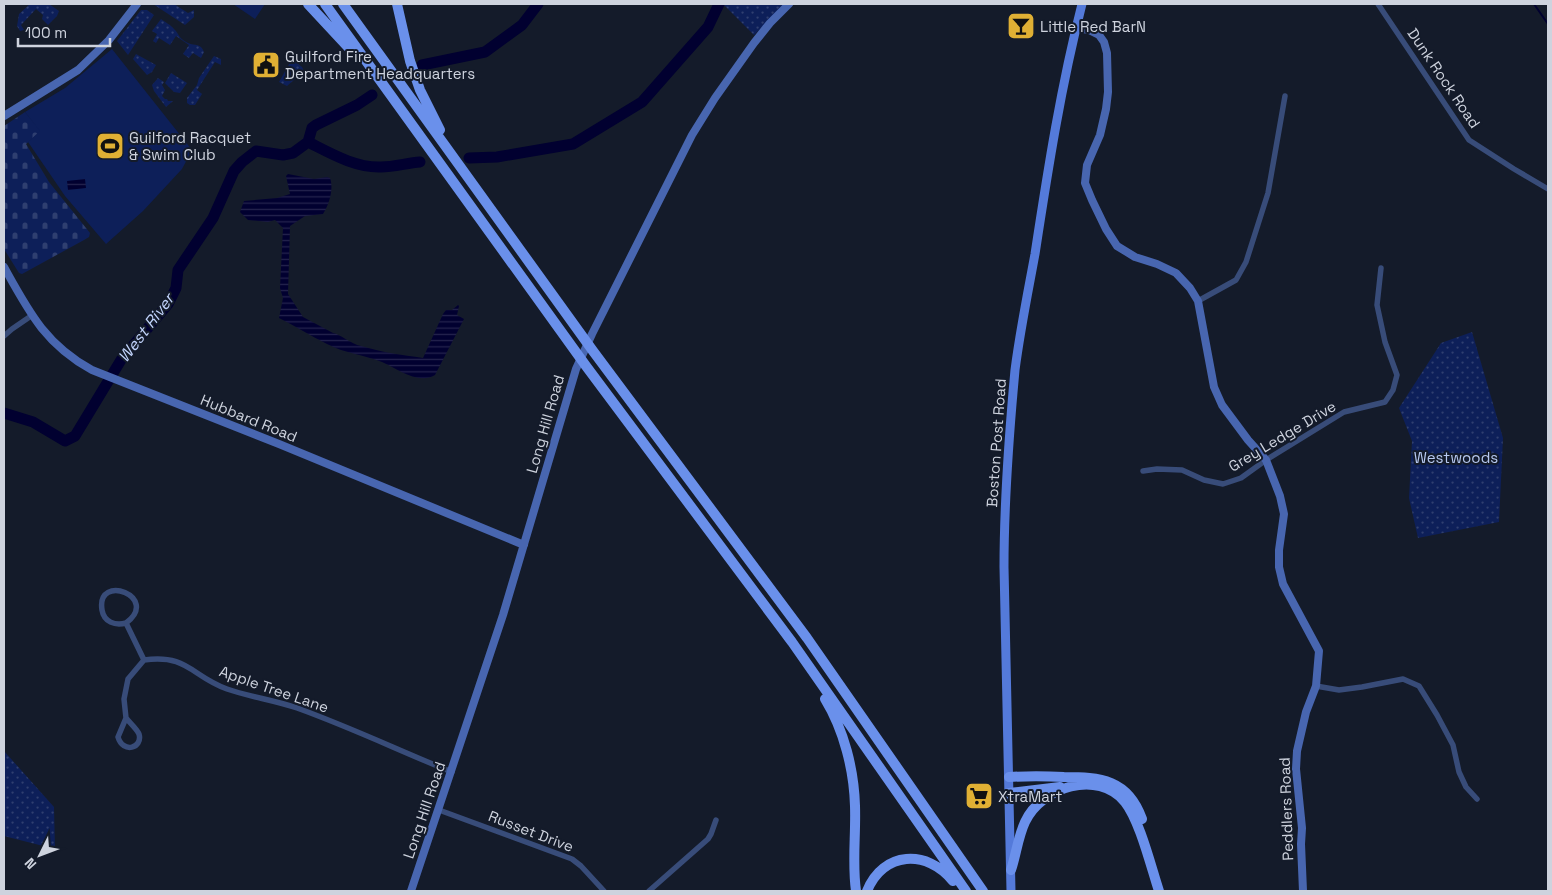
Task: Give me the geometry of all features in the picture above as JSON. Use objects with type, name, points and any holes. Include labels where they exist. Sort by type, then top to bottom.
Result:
[{"type":"highway","points":[[308,4],[337,34],[402,110]]},
{"type":"highway","points":[[325,4],[586,366],[792,642],[966,891]]},
{"type":"highway","points":[[343,4],[583,336],[807,638],[983,891]]},
{"type":"highway","points":[[397,4],[410,61],[420,90],[440,129],[476,188]]},
{"type":"highway","points":[[792,642],[828,702],[848,756],[855,806],[854,856],[856,891]]},
{"type":"highway","points":[[1009,776],[1092,777],[1108,781],[1121,788],[1132,800],[1140,815],[1166,891]]},
{"type":"highway","points":[[1009,793],[1086,784],[1102,786],[1116,793],[1126,803],[1134,817],[1159,891]]},
{"type":"highway","points":[[1011,870],[1026,821],[1039,804],[1056,791],[1086,784]]},
{"type":"highway","points":[[867,891],[872,879],[882,868],[897,861],[915,858],[933,863],[950,877],[962,891]]},
{"type":"main road","name":"Boston Post Road","points":[[1012,891],[1004,533],[1016,368],[1055,120],[1082,4]]},
{"type":"street","points":[[4,116],[78,70],[105,44],[137,4]]},
{"type":"street","name":"Long Hill Road","points":[[411,891],[452,772],[524,545],[570,386],[592,334],[695,129],[754,43],[789,4]]},
{"type":"street","name":"Dunk Rock Road","points":[[1378,4],[1469,140],[1548,189]]},
{"type":"street","name":"Peddlers Road","points":[[1076,28],[1089,30],[1099,35],[1104,42],[1107,53],[1108,92],[1105,117],[1088,165],[1085,184],[1106,229],[1117,246],[1135,257],[1158,264],[1176,273],[1190,288],[1198,301],[1214,387],[1222,405],[1248,440],[1266,460],[1280,496],[1284,514],[1279,550],[1279,567],[1283,584],[1319,651],[1316,686],[1306,712],[1296,769],[1302,828],[1300,844],[1303,891]]},
{"type":"street","points":[[1198,301],[1236,280],[1246,262],[1268,192],[1285,96]]},
{"type":"street","name":"Hubbard Road","points":[[4,267],[32,316],[53,342],[72,358],[92,370],[279,444],[524,545]]},
{"type":"street","name":"Grey Ledge Drive","points":[[1143,471],[1157,469],[1182,470],[1204,480],[1223,484],[1241,478],[1266,460],[1344,412],[1385,402],[1393,390],[1397,375],[1385,342],[1377,305],[1382,268]]},
{"type":"street","points":[[4,336],[32,316]]},
{"type":"street","points":[[121,590],[128,592],[133,597],[135,612],[126,623],[112,623],[102,614],[101,606],[107,594],[121,590]]},
{"type":"street","points":[[126,623],[144,660],[128,679],[125,688],[126,718],[118,737],[120,744],[131,748],[139,740],[139,733],[126,718]]},
{"type":"street","name":"Apple Tree Lane","points":[[144,660],[161,658],[178,661],[216,684],[244,694],[300,709],[452,772]]},
{"type":"street","points":[[1316,686],[1339,690],[1403,679],[1419,686],[1438,715],[1453,745],[1466,787],[1477,799]]},
{"type":"street","name":"Russet Drive","points":[[439,810],[572,859],[581,866],[599,890]]},
{"type":"street","points":[[649,891],[708,839],[712,834],[716,820]]},
{"type":"green space","points":[[30,4],[49,4],[59,11],[57,16],[48,25],[42,19],[43,15],[36,9],[21,25],[24,30],[20,31],[17,26],[19,14]]},
{"type":"green space","points":[[153,4],[174,4],[188,13],[194,10],[194,17],[185,25]]},
{"type":"green space","points":[[233,4],[265,4],[255,19]]},
{"type":"green space","points":[[723,4],[785,4],[754,35]]},
{"type":"green space","points":[[141,10],[147,10],[154,15],[128,55],[117,41]]},
{"type":"green space","points":[[161,19],[185,41],[201,47],[204,52],[201,58],[193,53],[189,58],[183,54],[189,45],[176,36],[170,45],[159,38],[156,43],[153,41],[157,34],[152,31]]},
{"type":"green space","name":"Guilford Racquet & Swim Club","points":[[112,49],[192,150],[182,169],[143,211],[106,244],[65,196],[28,142],[40,131],[25,112],[65,88]]},
{"type":"green space","points":[[136,54],[156,65],[152,72],[147,75],[133,59]]},
{"type":"green space","points":[[214,56],[221,59],[221,65],[215,62],[197,90],[202,94],[195,105],[190,105],[187,103],[187,98]]},
{"type":"green space","points":[[292,59],[304,71],[287,86],[279,82]]},
{"type":"green space","points":[[171,73],[187,83],[180,93],[174,92],[165,83]]},
{"type":"green space","points":[[158,78],[164,82],[162,85],[165,90],[162,96],[168,101],[173,101],[166,107],[154,91],[152,85]]},
{"type":"green space","points":[[25,112],[41,131],[26,144],[49,182],[90,233],[89,237],[22,274],[19,273],[4,249],[4,126]]},
{"type":"green space","name":"Westwoods","points":[[1472,332],[1503,438],[1499,522],[1418,538],[1409,498],[1412,441],[1399,408],[1441,343]]},
{"type":"green space","points":[[4,751],[54,807],[55,849],[4,836]]},
{"type":"shaded area","points":[[288,174],[314,179],[327,177],[330,178],[331,182],[330,197],[323,214],[305,216],[290,226],[288,294],[303,317],[357,345],[384,352],[423,358],[443,314],[446,310],[452,310],[458,305],[457,315],[464,319],[435,375],[422,378],[408,375],[382,362],[334,347],[279,318],[283,298],[280,288],[283,228],[275,220],[268,222],[248,220],[240,212],[244,201],[277,198],[290,194],[286,176]]},
{"type":"shaded area","points":[[85,179],[86,188],[68,190],[67,181]]},
{"type":"waterway","name":"West River","points":[[422,65],[485,52],[522,25],[538,4]]},
{"type":"waterway","points":[[469,158],[497,157],[573,144],[642,102],[708,27],[719,4]]},
{"type":"waterway","points":[[1534,4],[1548,24]]},
{"type":"waterway","points":[[308,142],[312,128],[316,125],[357,105],[372,95]]},
{"type":"waterway","points":[[308,142],[343,159],[371,167],[386,167],[420,162]]},
{"type":"waterway","name":"West River","points":[[4,413],[33,422],[65,441],[75,436],[121,360],[168,304],[176,288],[178,270],[213,218],[234,171],[256,151],[283,155],[293,153],[308,142]]},
{"type":"place","name":"Little Red BarN","points":[[1021,26]]},
{"type":"place","name":"Guilford Fire Department Headquarters","points":[[266,65]]},
{"type":"place","name":"Guilford Racquet & Swim Club","points":[[110,146]]},
{"type":"place","name":"XtraMart","points":[[979,796]]}]
